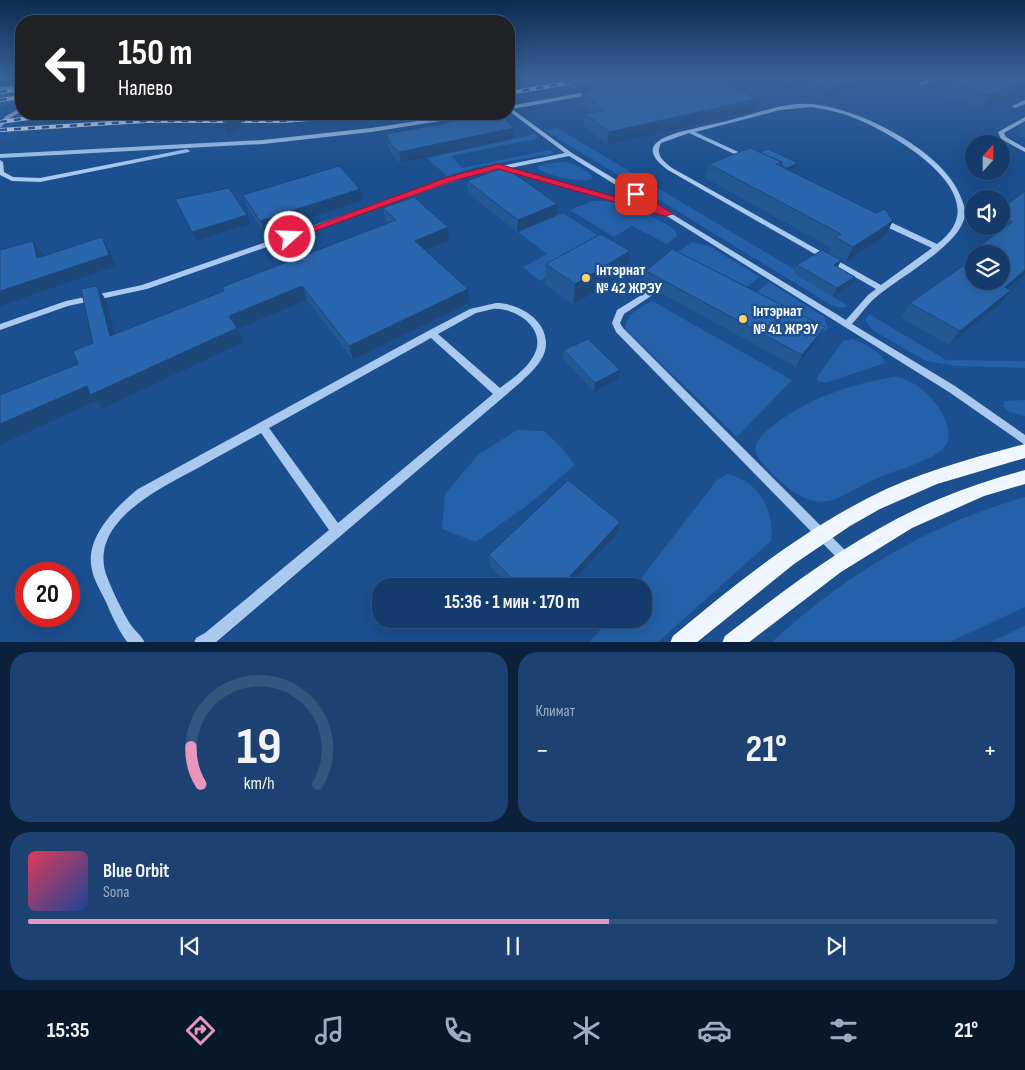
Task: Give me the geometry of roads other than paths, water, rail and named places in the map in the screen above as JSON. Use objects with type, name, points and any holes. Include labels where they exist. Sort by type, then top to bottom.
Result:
[{"type":"main road","points":[[680,642],[775,565],[860,511],[906,488],[985,461],[1025,451]]},
{"type":"main road","points":[[732,642],[844,557],[906,521],[961,498],[1025,477]]},
{"type":"lane","points":[[788,108],[691,132],[659,142],[655,147],[655,154],[659,161],[882,288]]},
{"type":"lane","points":[[825,108],[838,111],[876,127],[904,142],[936,165],[949,180],[958,196],[962,211],[960,225],[950,238],[871,297],[847,324]]},
{"type":"lane","points":[[0,126],[8,117],[15,113]]},
{"type":"lane","points":[[515,113],[570,154],[952,389],[1025,441]]},
{"type":"lane","points":[[0,156],[216,145],[342,134],[433,120]]},
{"type":"lane","points":[[1025,120],[1001,132],[1004,138],[1025,150]]},
{"type":"lane","points":[[691,132],[752,161]]},
{"type":"lane","points":[[0,162],[1,172],[4,176],[12,179],[33,180],[216,145]]},
{"type":"lane","points":[[0,327],[66,304],[153,284],[450,179],[498,167],[570,154]]},
{"type":"lane","points":[[498,167],[668,214]]},
{"type":"lane","points":[[876,219],[937,248]]},
{"type":"lane","points":[[648,294],[620,312],[616,323],[619,330],[844,557]]},
{"type":"lane","points":[[138,642],[127,633],[97,567],[98,551],[105,534],[121,511],[142,493],[264,428],[473,311],[500,306],[526,315],[537,325],[542,339],[540,352],[531,367],[208,641]]},
{"type":"lane","points":[[431,334],[500,394]]},
{"type":"lane","points":[[264,428],[337,531]]},
{"type":"railway","points":[[0,122],[15,120]]},
{"type":"railway","points":[[0,130],[145,121],[296,120]]},
{"type":"place","name":"Інтэрнат № 42 ЖРЭУ","points":[[586,278]]},
{"type":"place","name":"Інтэрнат № 41 ЖРЭУ","points":[[743,319]]}]
